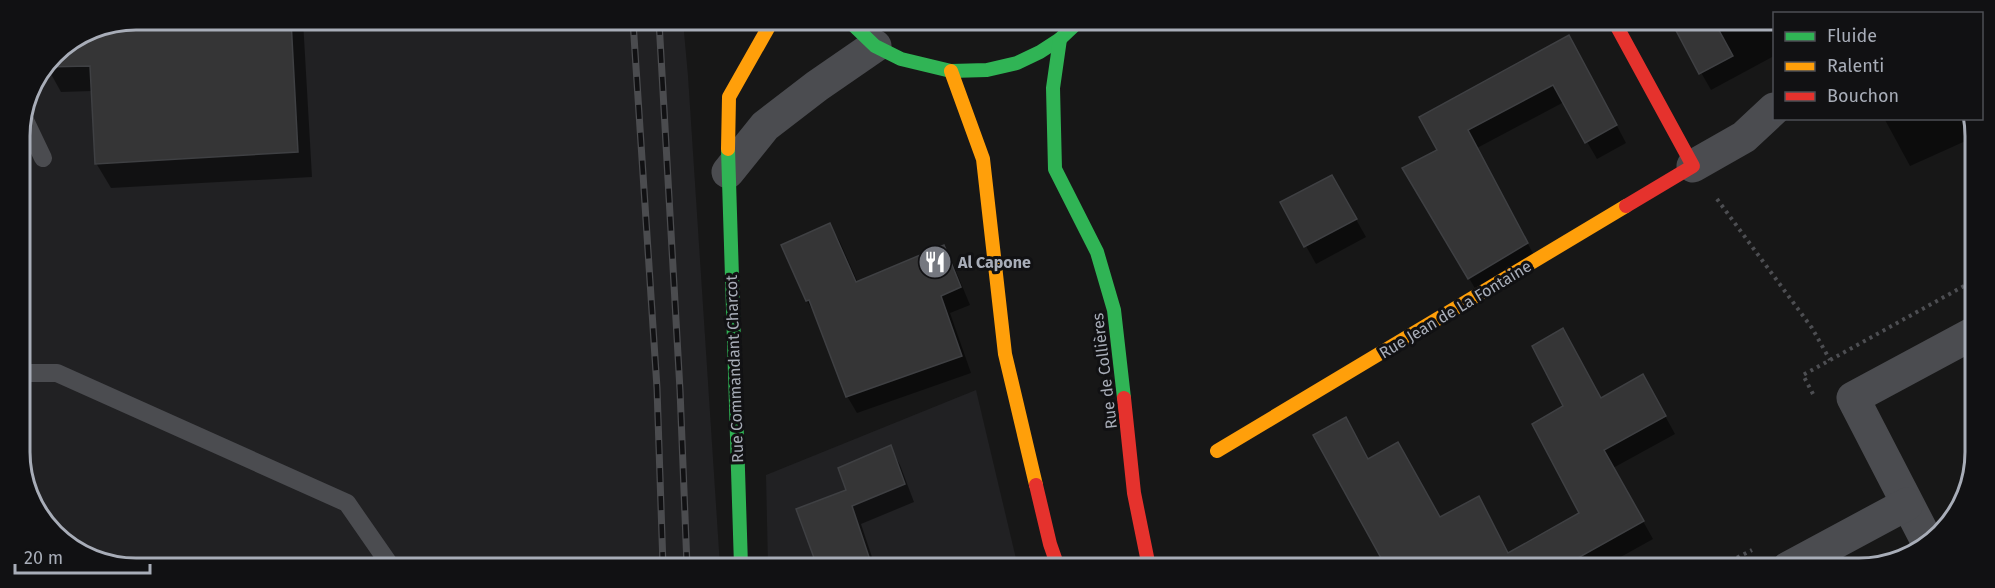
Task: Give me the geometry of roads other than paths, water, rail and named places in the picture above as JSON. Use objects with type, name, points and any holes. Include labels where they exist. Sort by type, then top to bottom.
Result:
[{"type":"main road","name":"Rue Commandant Charcot","points":[[741,558],[728,172],[729,97],[767,30]]},
{"type":"main road","points":[[858,30],[875,46],[901,59],[951,71],[987,70],[1017,63],[1040,52],[1070,30]]},
{"type":"main road","points":[[1619,30],[1693,166]]},
{"type":"main road","name":"Rue de Collières","points":[[1060,39],[1053,88],[1055,169],[1097,252],[1114,310],[1134,493],[1147,558]]},
{"type":"main road","points":[[951,71],[983,159],[1005,354],[1055,558]]},
{"type":"main road","name":"Rue Jean de La Fontaine","points":[[1216,451],[1693,166]]},
{"type":"street","points":[[728,172],[765,126],[875,46]]},
{"type":"street","name":"Rue Jean de La Fontaine","points":[[1693,166],[1744,137],[1773,110]]},
{"type":"street","points":[[1924,536],[1852,398],[1965,338]]},
{"type":"street","points":[[1807,558],[1907,504]]},
{"type":"lane","points":[[30,131],[43,158]]},
{"type":"lane","points":[[30,373],[57,373],[346,503],[385,558]]},
{"type":"railway","points":[[634,30],[657,388],[663,558]]},
{"type":"railway","points":[[660,30],[680,390],[687,558]]},
{"type":"place","name":"Al Capone","points":[[935,262]]}]
